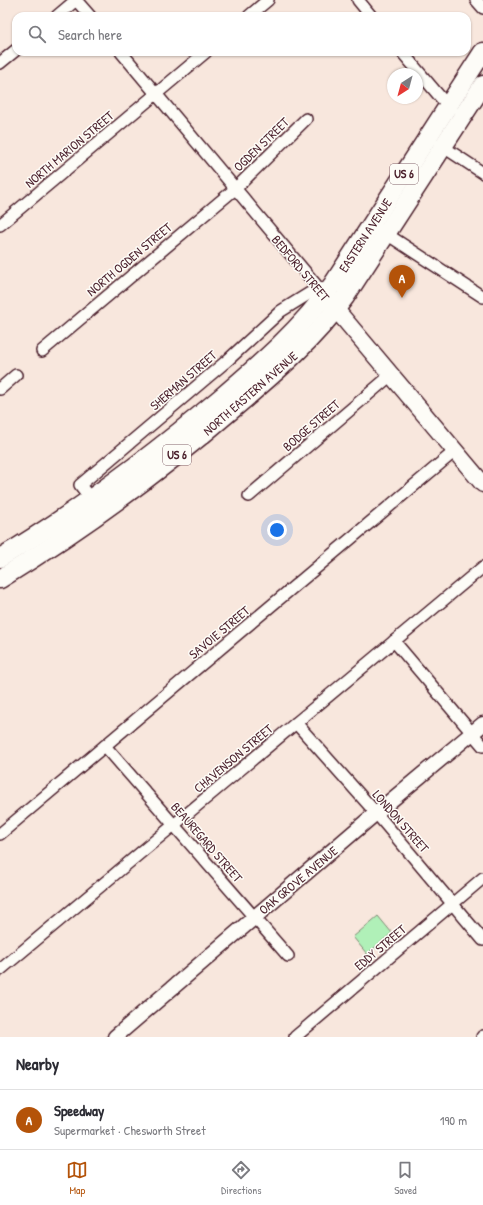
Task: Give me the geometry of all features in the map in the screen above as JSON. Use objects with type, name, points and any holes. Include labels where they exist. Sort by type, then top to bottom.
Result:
[{"type":"main road","name":"EASTERN AVENUE","points":[[336,310],[379,229],[456,110],[483,52]]},
{"type":"main road","name":"EASTERN AVENUE","points":[[456,110],[483,84]]},
{"type":"main road","name":"EASTERN AVENUE","points":[[321,292],[379,229]]},
{"type":"main road","name":"BEDFORD STREET","points":[[321,292],[483,484]]},
{"type":"main road","name":"NORTH EASTERN AVENUE","points":[[0,558],[90,498],[174,436],[279,346],[321,292]]},
{"type":"main road","name":"NORTH EASTERN AVENUE","points":[[0,579],[101,513],[185,449],[288,362],[336,310]]},
{"type":"street","points":[[62,12],[76,0],[86,12]]},
{"type":"street","points":[[254,12],[268,0]]},
{"type":"street","points":[[358,0],[368,12]]},
{"type":"street","points":[[476,0],[483,8]]},
{"type":"street","points":[[0,63],[12,53]]},
{"type":"street","name":"BEDFORD STREET","points":[[124,56],[321,292]]},
{"type":"street","name":"NORTH MARION STREET","points":[[0,225],[201,56]]},
{"type":"street","points":[[406,56],[456,110]]},
{"type":"street","name":"OGDEN STREET","points":[[235,189],[306,119]]},
{"type":"street","points":[[435,142],[483,173]]},
{"type":"street","name":"NORTH OGDEN STREET","points":[[42,351],[235,189]]},
{"type":"street","points":[[379,229],[483,297]]},
{"type":"street","name":"SHERMAN STREET","points":[[90,498],[80,485],[229,359],[281,311],[321,292]]},
{"type":"street","points":[[0,389],[16,375]]},
{"type":"street","name":"BODGE STREET","points":[[249,496],[391,375]]},
{"type":"street","name":"SAVOIE STREET","points":[[0,834],[455,451]]},
{"type":"street","name":"CHAVENSON STREET","points":[[0,970],[483,567]]},
{"type":"street","points":[[394,641],[478,729],[483,746]]},
{"type":"street","name":"LONDON STREET","points":[[296,723],[376,813],[483,940]]},
{"type":"street","name":"OAK GROVE AVENUE","points":[[115,1037],[376,813],[478,729]]},
{"type":"street","name":"BEAUREGARD STREET","points":[[105,746],[288,956]]},
{"type":"street","name":"EDDY STREET","points":[[296,1037],[483,878]]},
{"type":"green space","points":[[378,916],[392,933],[367,954],[353,937]]},
{"type":"place","name":"Speedway","points":[[402,298]]}]
